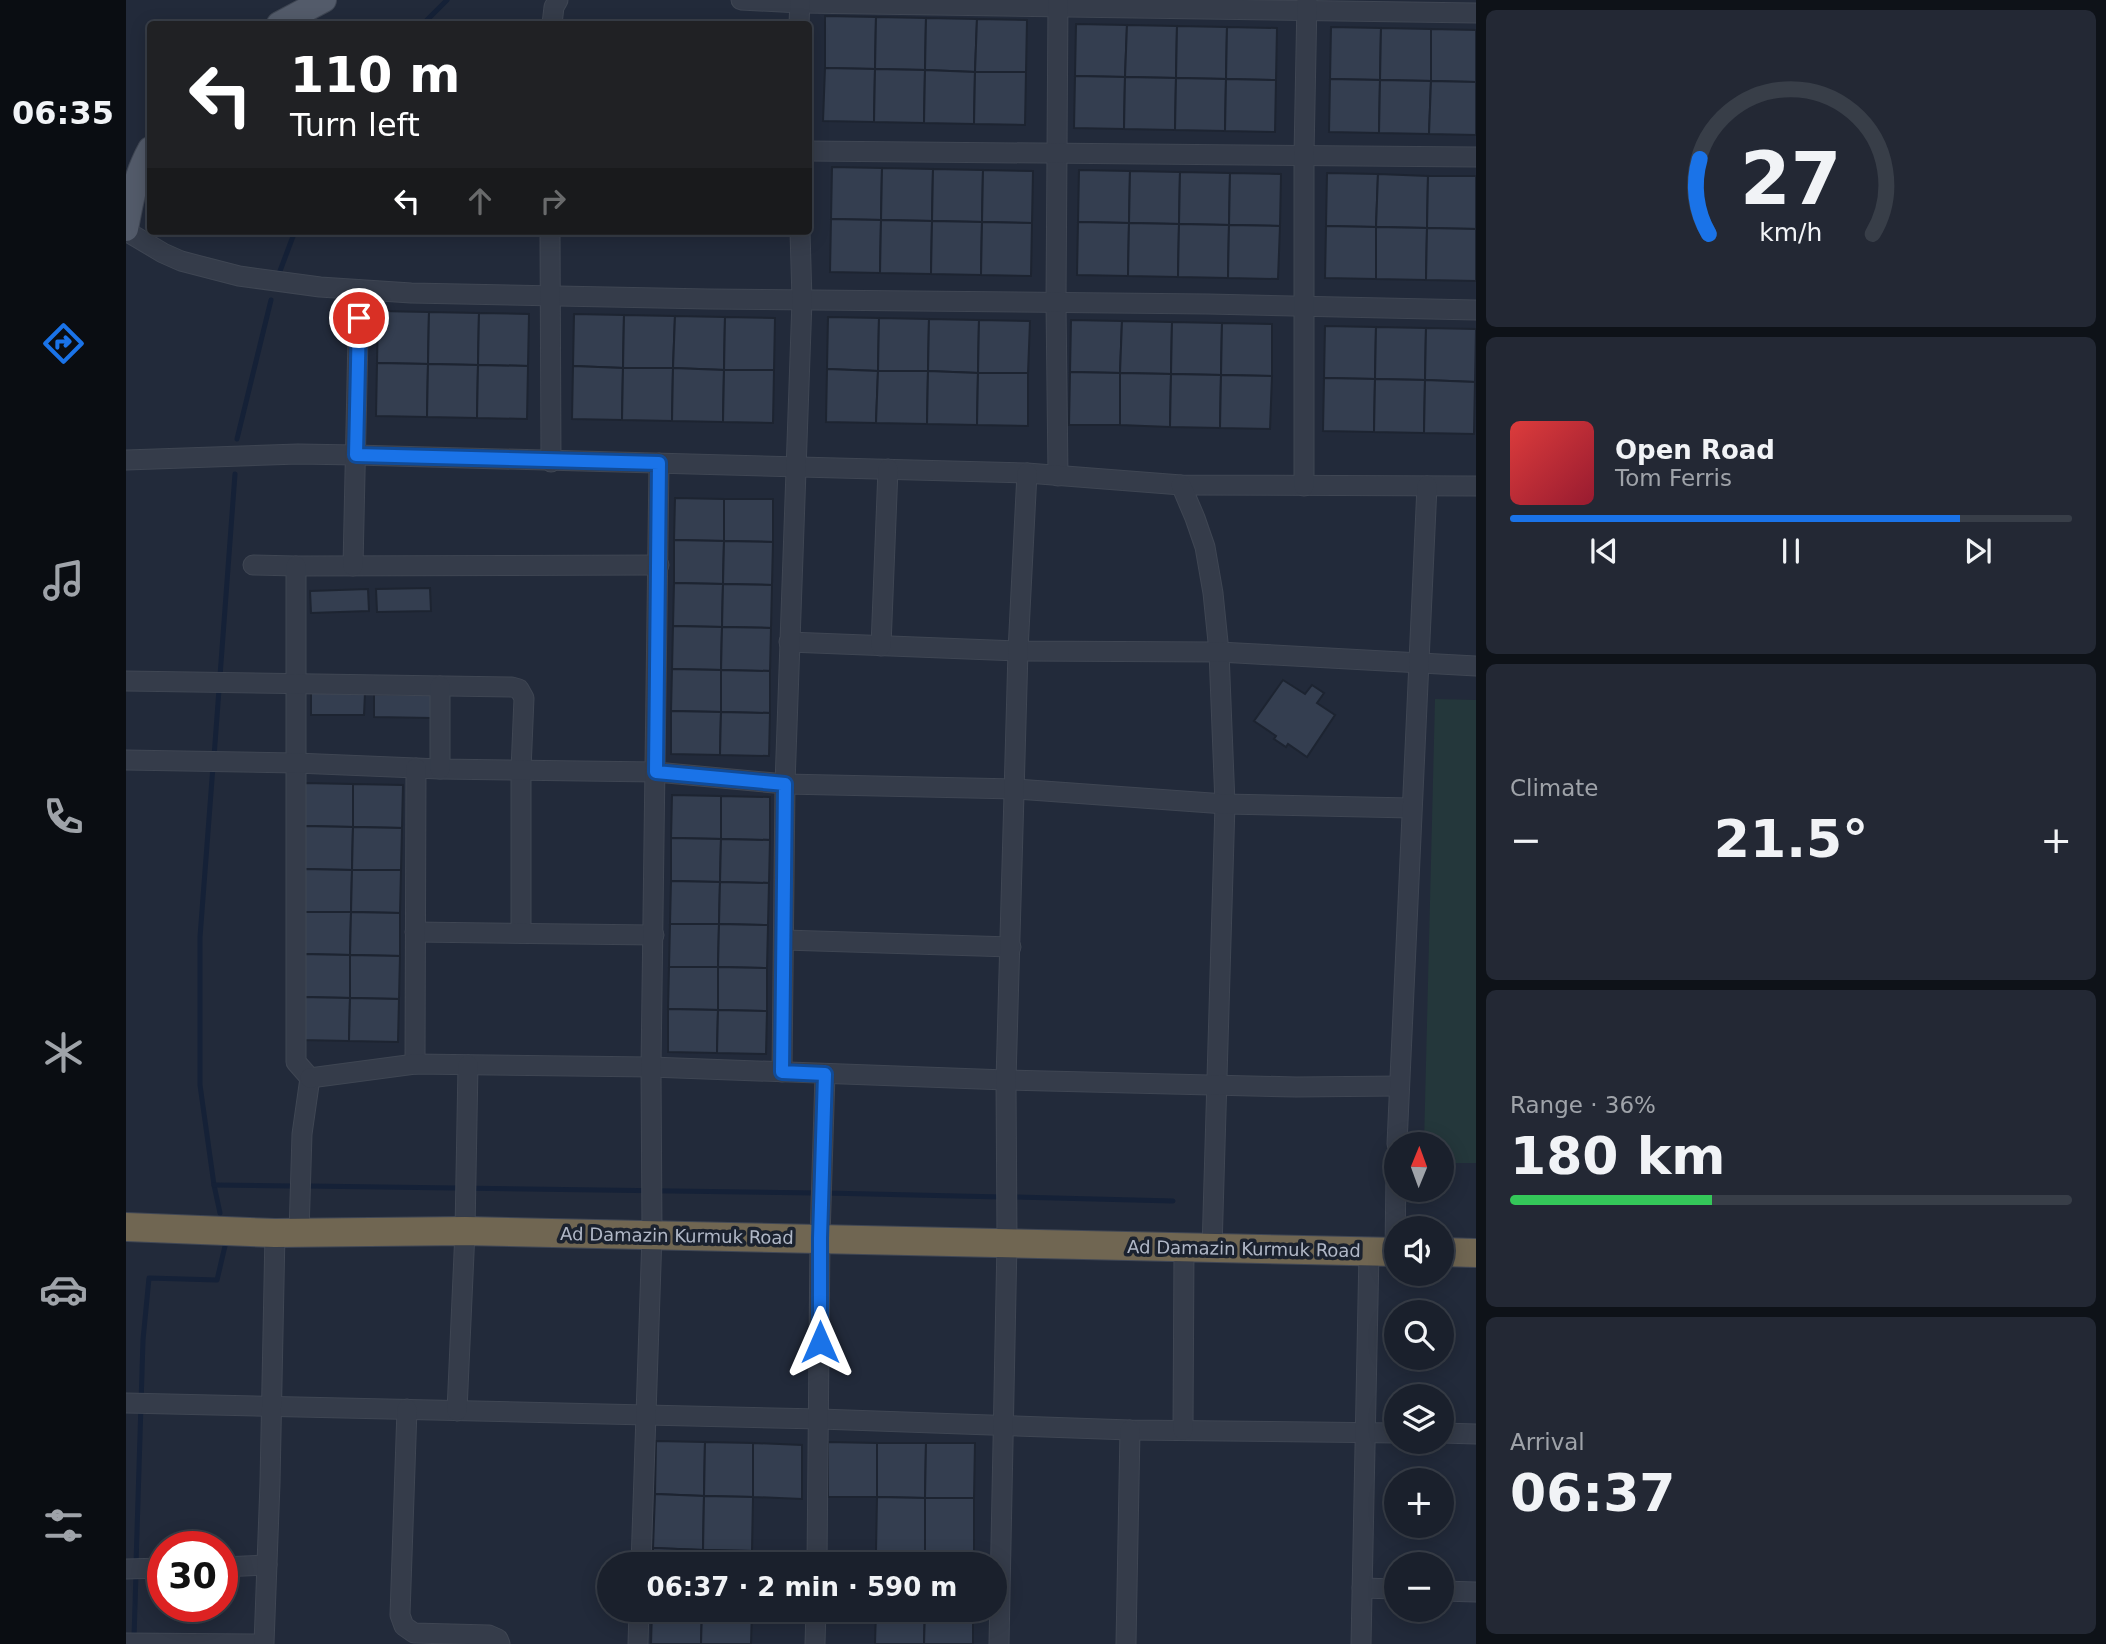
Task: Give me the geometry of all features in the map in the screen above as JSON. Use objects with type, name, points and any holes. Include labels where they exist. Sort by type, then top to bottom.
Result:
[{"type":"highway","name":"Ad Damazin Kurmuk Road","points":[[126,1227],[287,1233],[465,1231],[1384,1252]]},
{"type":"highway","points":[[1454,1252],[1476,1253]]},
{"type":"main road","points":[[288,13],[324,0]]},
{"type":"main road","points":[[126,230],[139,159]]},
{"type":"street","points":[[552,21],[558,0]]},
{"type":"street","points":[[741,0],[1307,5],[1476,13]]},
{"type":"street","points":[[799,21],[800,1]]},
{"type":"street","points":[[1058,3],[1058,476]]},
{"type":"street","points":[[1304,486],[1307,5]]},
{"type":"street","points":[[812,151],[1476,157]]},
{"type":"street","points":[[126,230],[181,261],[239,276],[359,290],[1476,310]]},
{"type":"street","points":[[550,235],[551,461]]},
{"type":"street","points":[[782,1072],[785,784],[802,300],[800,235]]},
{"type":"street","points":[[353,566],[359,290]]},
{"type":"street","points":[[126,460],[298,454],[356,455],[1027,473],[1181,485],[1476,486]]},
{"type":"street","points":[[641,1552],[652,1235],[651,1067],[659,463]]},
{"type":"street","points":[[881,646],[888,469]]},
{"type":"street","points":[[999,1644],[1006,1080],[1018,650],[1027,473]]},
{"type":"street","points":[[1181,485],[1205,547],[1219,652],[1225,804],[1212,1249]]},
{"type":"street","points":[[1397,1132],[1427,486]]},
{"type":"street","points":[[253,565],[659,565]]},
{"type":"street","points":[[126,1643],[262,1644],[271,1407],[287,1233],[310,1078],[296,1062],[296,566]]},
{"type":"street","points":[[789,642],[1018,650],[1219,652],[1476,666]]},
{"type":"street","points":[[126,681],[519,689],[524,698],[521,933]]},
{"type":"street","points":[[440,686],[440,769]]},
{"type":"street","points":[[126,760],[656,772],[785,784],[1016,789],[1225,804],[1411,808]]},
{"type":"street","points":[[415,1064],[416,768]]},
{"type":"street","points":[[415,932],[654,935]]},
{"type":"street","points":[[784,940],[1011,947]]},
{"type":"street","points":[[310,1078],[415,1064],[651,1067],[1296,1087],[1399,1086]]},
{"type":"street","points":[[457,1411],[465,1231],[468,1065]]},
{"type":"street","points":[[817,1552],[820,1238],[825,1074]]},
{"type":"street","points":[[1183,1430],[1184,1248]]},
{"type":"street","points":[[1361,1644],[1366,1432],[1384,1278]]},
{"type":"street","points":[[126,1403],[820,1419],[1130,1430],[1384,1433]]},
{"type":"street","points":[[407,1409],[400,1615],[404,1626],[414,1633],[489,1635],[498,1639],[500,1644]]},
{"type":"street","points":[[1126,1644],[1130,1430]]},
{"type":"street","points":[[1454,1433],[1476,1434]]},
{"type":"street","points":[[238,1566],[267,1565]]},
{"type":"street","points":[[126,1569],[147,1568]]},
{"type":"street","points":[[1362,1588],[1384,1589]]},
{"type":"street","points":[[1454,1591],[1476,1592]]},
{"type":"street","points":[[638,1644],[639,1622]]},
{"type":"street","points":[[815,1644],[816,1622]]},
{"type":"green space","points":[[1435,699],[1476,700],[1476,1163],[1454,1163],[1454,1132],[1424,1132]]},
{"type":"building","points":[[825,16],[876,17],[875,69],[825,68]]},
{"type":"building","points":[[876,17],[926,18],[925,70],[875,69]]},
{"type":"building","points":[[926,18],[977,19],[975,72],[925,70]]},
{"type":"building","points":[[977,19],[1027,20],[1026,72],[975,72]]},
{"type":"building","points":[[1076,24],[1127,25],[1125,77],[1075,76]]},
{"type":"building","points":[[1127,25],[1177,26],[1176,78],[1125,77]]},
{"type":"building","points":[[1177,26],[1227,27],[1226,79],[1176,78]]},
{"type":"building","points":[[1227,27],[1277,28],[1276,80],[1226,79]]},
{"type":"building","points":[[1331,27],[1381,28],[1380,80],[1330,79]]},
{"type":"building","points":[[1381,28],[1431,29],[1431,81],[1380,80]]},
{"type":"building","points":[[1431,29],[1476,30],[1476,82],[1431,81]]},
{"type":"building","points":[[825,68],[875,69],[874,122],[823,121]]},
{"type":"building","points":[[875,69],[925,70],[924,123],[874,122]]},
{"type":"building","points":[[925,70],[975,72],[974,124],[924,123]]},
{"type":"building","points":[[975,72],[1026,72],[1025,125],[974,124]]},
{"type":"building","points":[[1075,76],[1125,77],[1124,129],[1074,128]]},
{"type":"building","points":[[1125,77],[1176,78],[1175,130],[1124,129]]},
{"type":"building","points":[[1176,78],[1226,79],[1225,131],[1175,130]]},
{"type":"building","points":[[1226,79],[1276,80],[1275,132],[1225,131]]},
{"type":"building","points":[[1330,79],[1380,80],[1379,133],[1329,132]]},
{"type":"building","points":[[1380,80],[1431,81],[1429,134],[1379,133]]},
{"type":"building","points":[[1431,81],[1476,82],[1476,135],[1429,134]]},
{"type":"building","points":[[832,167],[882,168],[881,220],[831,219]]},
{"type":"building","points":[[882,168],[933,169],[932,221],[881,220]]},
{"type":"building","points":[[933,169],[983,170],[982,222],[932,221]]},
{"type":"building","points":[[983,170],[1033,171],[1032,223],[982,222]]},
{"type":"building","points":[[1079,170],[1130,171],[1129,223],[1078,222]]},
{"type":"building","points":[[1130,171],[1180,172],[1179,224],[1129,223]]},
{"type":"building","points":[[1180,172],[1230,173],[1229,225],[1179,224]]},
{"type":"building","points":[[1230,173],[1281,174],[1280,226],[1229,225]]},
{"type":"building","points":[[1327,173],[1378,174],[1376,227],[1326,226]]},
{"type":"building","points":[[1378,174],[1428,176],[1427,228],[1376,227]]},
{"type":"building","points":[[1428,176],[1476,176],[1476,229],[1427,228]]},
{"type":"building","points":[[831,219],[881,220],[880,273],[830,272]]},
{"type":"building","points":[[881,220],[932,221],[931,274],[880,273]]},
{"type":"building","points":[[932,221],[982,222],[981,275],[931,274]]},
{"type":"building","points":[[982,222],[1032,223],[1031,276],[981,275]]},
{"type":"building","points":[[1078,222],[1129,223],[1128,276],[1077,275]]},
{"type":"building","points":[[1129,223],[1179,224],[1178,277],[1128,276]]},
{"type":"building","points":[[1179,224],[1229,225],[1228,278],[1178,277]]},
{"type":"building","points":[[1229,225],[1280,226],[1278,279],[1228,278]]},
{"type":"building","points":[[1326,226],[1376,227],[1376,279],[1325,278]]},
{"type":"building","points":[[1376,227],[1427,228],[1426,280],[1376,279]]},
{"type":"building","points":[[1427,228],[1476,229],[1476,281],[1426,280]]},
{"type":"building","points":[[378,311],[429,312],[428,364],[377,363]]},
{"type":"building","points":[[429,312],[479,313],[478,365],[428,364]]},
{"type":"building","points":[[479,313],[529,314],[528,366],[478,365]]},
{"type":"building","points":[[574,314],[624,315],[623,368],[573,366]]},
{"type":"building","points":[[624,315],[675,316],[673,368],[623,368]]},
{"type":"building","points":[[675,316],[725,317],[724,370],[673,368]]},
{"type":"building","points":[[725,317],[775,318],[774,370],[724,370]]},
{"type":"building","points":[[828,317],[879,318],[878,371],[827,369]]},
{"type":"building","points":[[879,318],[929,319],[928,371],[878,371]]},
{"type":"building","points":[[929,319],[979,320],[978,373],[928,371]]},
{"type":"building","points":[[979,320],[1030,321],[1028,373],[978,373]]},
{"type":"building","points":[[1071,320],[1122,321],[1120,373],[1070,372]]},
{"type":"building","points":[[1122,321],[1172,322],[1171,374],[1120,373]]},
{"type":"building","points":[[1172,322],[1222,323],[1221,375],[1171,374]]},
{"type":"building","points":[[1222,323],[1272,324],[1272,376],[1221,375]]},
{"type":"building","points":[[1325,326],[1376,327],[1375,379],[1324,378]]},
{"type":"building","points":[[1376,327],[1426,328],[1425,380],[1375,379]]},
{"type":"building","points":[[1426,328],[1476,329],[1475,382],[1425,380]]},
{"type":"building","points":[[377,363],[428,364],[427,417],[376,416]]},
{"type":"building","points":[[428,364],[478,365],[477,418],[427,417]]},
{"type":"building","points":[[478,365],[528,366],[527,419],[477,418]]},
{"type":"building","points":[[573,366],[623,368],[622,420],[572,419]]},
{"type":"building","points":[[623,368],[673,368],[672,421],[622,420]]},
{"type":"building","points":[[673,368],[724,370],[723,422],[672,421]]},
{"type":"building","points":[[827,369],[878,371],[876,423],[826,422]]},
{"type":"building","points":[[724,370],[774,370],[773,423],[723,422]]},
{"type":"building","points":[[878,371],[928,371],[927,424],[876,423]]},
{"type":"building","points":[[928,371],[978,373],[977,425],[927,424]]},
{"type":"building","points":[[1070,372],[1120,373],[1120,425],[1069,425]]},
{"type":"building","points":[[978,373],[1028,373],[1028,426],[977,425]]},
{"type":"building","points":[[1120,373],[1171,374],[1170,427],[1120,425]]},
{"type":"building","points":[[1171,374],[1221,375],[1220,428],[1170,427]]},
{"type":"building","points":[[1221,375],[1272,376],[1270,429],[1220,428]]},
{"type":"building","points":[[1324,378],[1375,379],[1374,432],[1323,431]]},
{"type":"building","points":[[1375,379],[1425,380],[1424,433],[1374,432]]},
{"type":"building","points":[[1425,380],[1475,382],[1474,434],[1424,433]]},
{"type":"building","points":[[675,498],[724,499],[724,541],[674,540]]},
{"type":"building","points":[[724,499],[773,499],[773,542],[724,541]]},
{"type":"building","points":[[674,540],[724,541],[723,584],[674,583]]},
{"type":"building","points":[[724,541],[773,542],[772,585],[723,584]]},
{"type":"building","points":[[674,583],[723,584],[722,627],[673,626]]},
{"type":"building","points":[[723,584],[772,585],[771,628],[722,627]]},
{"type":"building","points":[[430,588],[431,611],[377,612],[376,589]]},
{"type":"building","points":[[368,589],[369,611],[311,613],[310,591]]},
{"type":"building","points":[[673,626],[722,627],[721,670],[672,669]]},
{"type":"building","points":[[722,627],[771,628],[770,671],[721,670]]},
{"type":"building","points":[[672,669],[721,670],[721,712],[671,711]]},
{"type":"building","points":[[721,670],[770,671],[770,713],[721,712]]},
{"type":"building","points":[[1283,680],[1305,694],[1312,685],[1324,693],[1317,703],[1335,715],[1307,757],[1288,744],[1286,747],[1274,739],[1276,736],[1254,721]]},
{"type":"building","points":[[311,692],[365,693],[364,715],[311,715]]},
{"type":"building","points":[[374,694],[431,695],[431,718],[374,717]]},
{"type":"building","points":[[671,711],[721,712],[720,755],[671,754]]},
{"type":"building","points":[[721,712],[770,713],[769,756],[720,755]]},
{"type":"building","points":[[304,783],[353,784],[353,827],[304,826]]},
{"type":"building","points":[[353,784],[403,785],[402,828],[353,827]]},
{"type":"building","points":[[672,795],[721,796],[721,839],[671,838]]},
{"type":"building","points":[[721,796],[770,797],[770,840],[721,839]]},
{"type":"building","points":[[304,826],[353,827],[352,870],[303,869]]},
{"type":"building","points":[[353,827],[402,828],[401,870],[352,870]]},
{"type":"building","points":[[671,838],[721,839],[720,882],[671,881]]},
{"type":"building","points":[[721,839],[770,840],[769,883],[720,882]]},
{"type":"building","points":[[303,869],[352,870],[351,912],[302,912]]},
{"type":"building","points":[[352,870],[401,870],[400,913],[351,912]]},
{"type":"building","points":[[671,881],[720,882],[719,924],[670,924]]},
{"type":"building","points":[[720,882],[769,883],[768,925],[719,924]]},
{"type":"building","points":[[302,912],[351,912],[350,955],[301,954]]},
{"type":"building","points":[[351,912],[400,913],[400,956],[350,955]]},
{"type":"building","points":[[670,924],[719,924],[718,967],[669,967]]},
{"type":"building","points":[[719,924],[768,925],[767,968],[718,967]]},
{"type":"building","points":[[301,954],[350,955],[350,998],[301,997]]},
{"type":"building","points":[[350,955],[400,956],[399,999],[350,998]]},
{"type":"building","points":[[669,967],[718,967],[718,1010],[668,1009]]},
{"type":"building","points":[[718,967],[767,968],[767,1011],[718,1010]]},
{"type":"building","points":[[301,997],[350,998],[349,1041],[300,1040]]},
{"type":"building","points":[[350,998],[399,999],[398,1042],[349,1041]]},
{"type":"building","points":[[668,1009],[718,1010],[717,1053],[668,1052]]},
{"type":"building","points":[[718,1010],[767,1011],[766,1054],[717,1053]]},
{"type":"building","points":[[656,1441],[705,1442],[704,1496],[655,1494]]},
{"type":"building","points":[[705,1442],[753,1443],[753,1497],[704,1496]]},
{"type":"building","points":[[828,1442],[877,1443],[877,1497],[828,1497]]},
{"type":"building","points":[[753,1443],[802,1445],[802,1499],[753,1497]]},
{"type":"building","points":[[877,1443],[926,1443],[925,1498],[877,1497]]},
{"type":"building","points":[[926,1443],[975,1443],[974,1498],[925,1498]]},
{"type":"building","points":[[655,1494],[704,1496],[703,1550],[653,1548]]},
{"type":"building","points":[[704,1496],[753,1497],[752,1551],[703,1550]]},
{"type":"building","points":[[877,1497],[925,1498],[925,1552],[876,1552]]},
{"type":"building","points":[[925,1498],[974,1498],[974,1552],[925,1552]]},
{"type":"building","points":[[653,1548],[703,1550],[703,1552],[653,1552]]},
{"type":"building","points":[[703,1550],[752,1551],[752,1552]]},
{"type":"building","points":[[652,1622],[702,1622],[701,1644],[651,1644]]},
{"type":"building","points":[[702,1622],[752,1622],[751,1644],[701,1644]]},
{"type":"building","points":[[876,1622],[925,1622],[924,1644],[875,1644]]},
{"type":"building","points":[[925,1622],[973,1622],[973,1644],[924,1644]]},
{"type":"waterway","points":[[426,21],[447,0]]},
{"type":"waterway","points":[[280,271],[294,235]]},
{"type":"waterway","points":[[237,439],[271,300]]},
{"type":"waterway","points":[[214,757],[235,474]]},
{"type":"waterway","points":[[213,766],[200,937],[200,1085],[220,1213]]},
{"type":"waterway","points":[[214,1185],[291,1186]]},
{"type":"waterway","points":[[308,1186],[816,1193]]},
{"type":"waterway","points":[[826,1193],[1002,1197]]},
{"type":"waterway","points":[[1012,1197],[1173,1201]]},
{"type":"waterway","points":[[136,1564],[143,1340],[149,1278],[217,1280],[225,1246]]},
{"type":"waterway","points":[[134,1637],[136,1574]]},
{"type":"route","points":[[359,318],[356,455],[659,463],[656,772],[785,784],[782,1072],[825,1074],[820,1342]]}]
